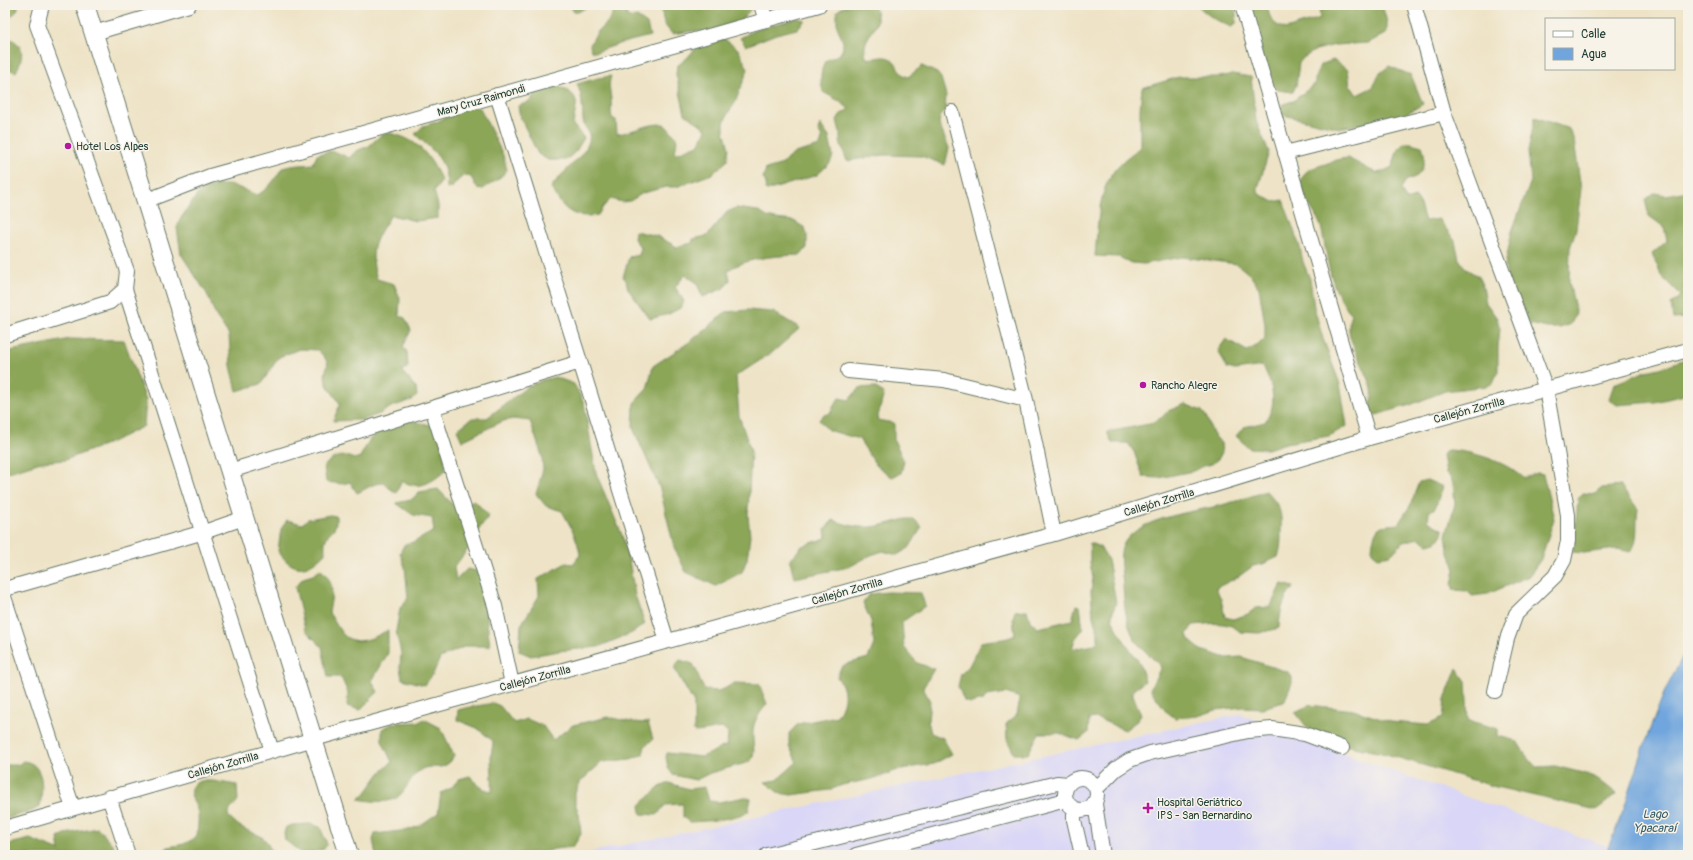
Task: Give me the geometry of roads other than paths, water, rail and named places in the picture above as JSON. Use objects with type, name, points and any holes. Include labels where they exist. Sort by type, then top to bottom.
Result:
[{"type":"main road","points":[[85,5],[349,855]]},
{"type":"street","points":[[42,5],[37,25],[127,271],[125,289],[204,532],[272,751]]},
{"type":"street","points":[[94,33],[189,5]]},
{"type":"street","points":[[762,5],[766,20]]},
{"type":"street","name":"Mary Cruz Raimondi","points":[[145,201],[210,176],[819,5]]},
{"type":"street","points":[[1242,5],[1369,438]]},
{"type":"street","points":[[1414,5],[1444,113],[1546,388],[1568,515],[1568,541],[1564,560],[1555,576],[1516,614],[1507,639],[1495,691]]},
{"type":"street","points":[[497,95],[667,641]]},
{"type":"street","points":[[952,112],[1026,400],[1054,534]]},
{"type":"street","points":[[1285,153],[1444,113]]},
{"type":"street","points":[[5,335],[110,302],[125,289]]},
{"type":"street","name":"Callejón Zorrilla","points":[[5,828],[314,739],[1054,534],[1369,438],[1688,350]]},
{"type":"street","points":[[230,471],[580,362]]},
{"type":"street","points":[[848,372],[944,380],[1026,400]]},
{"type":"street","points":[[432,408],[495,606],[512,684]]},
{"type":"street","points":[[5,589],[204,532],[244,518]]},
{"type":"street","points":[[5,600],[73,808]]},
{"type":"street","points":[[1097,788],[1116,768],[1130,760],[1150,753],[1248,731],[1272,729],[1305,734],[1342,748]]},
{"type":"street","points":[[767,855],[1056,783],[1068,784],[1078,778],[1084,778],[1094,783],[1097,788],[1098,794],[1095,804],[1103,855]]},
{"type":"street","points":[[1068,784],[1066,789],[1082,855]]},
{"type":"street","points":[[109,797],[128,855]]},
{"type":"street","points":[[856,855],[1070,804],[1085,810],[1095,804]]},
{"type":"water","name":"Lago Ypacaraí","points":[[1688,651],[1688,855],[1605,855],[1623,811],[1648,734],[1664,693],[1683,656]]},
{"type":"place","name":"Hotel Los Alpes","points":[[68,146]]},
{"type":"place","name":"Rancho Alegre","points":[[1143,385]]},
{"type":"place","name":"Hospital Geriátrico IPS - San Bernardino","points":[[1148,808]]}]
